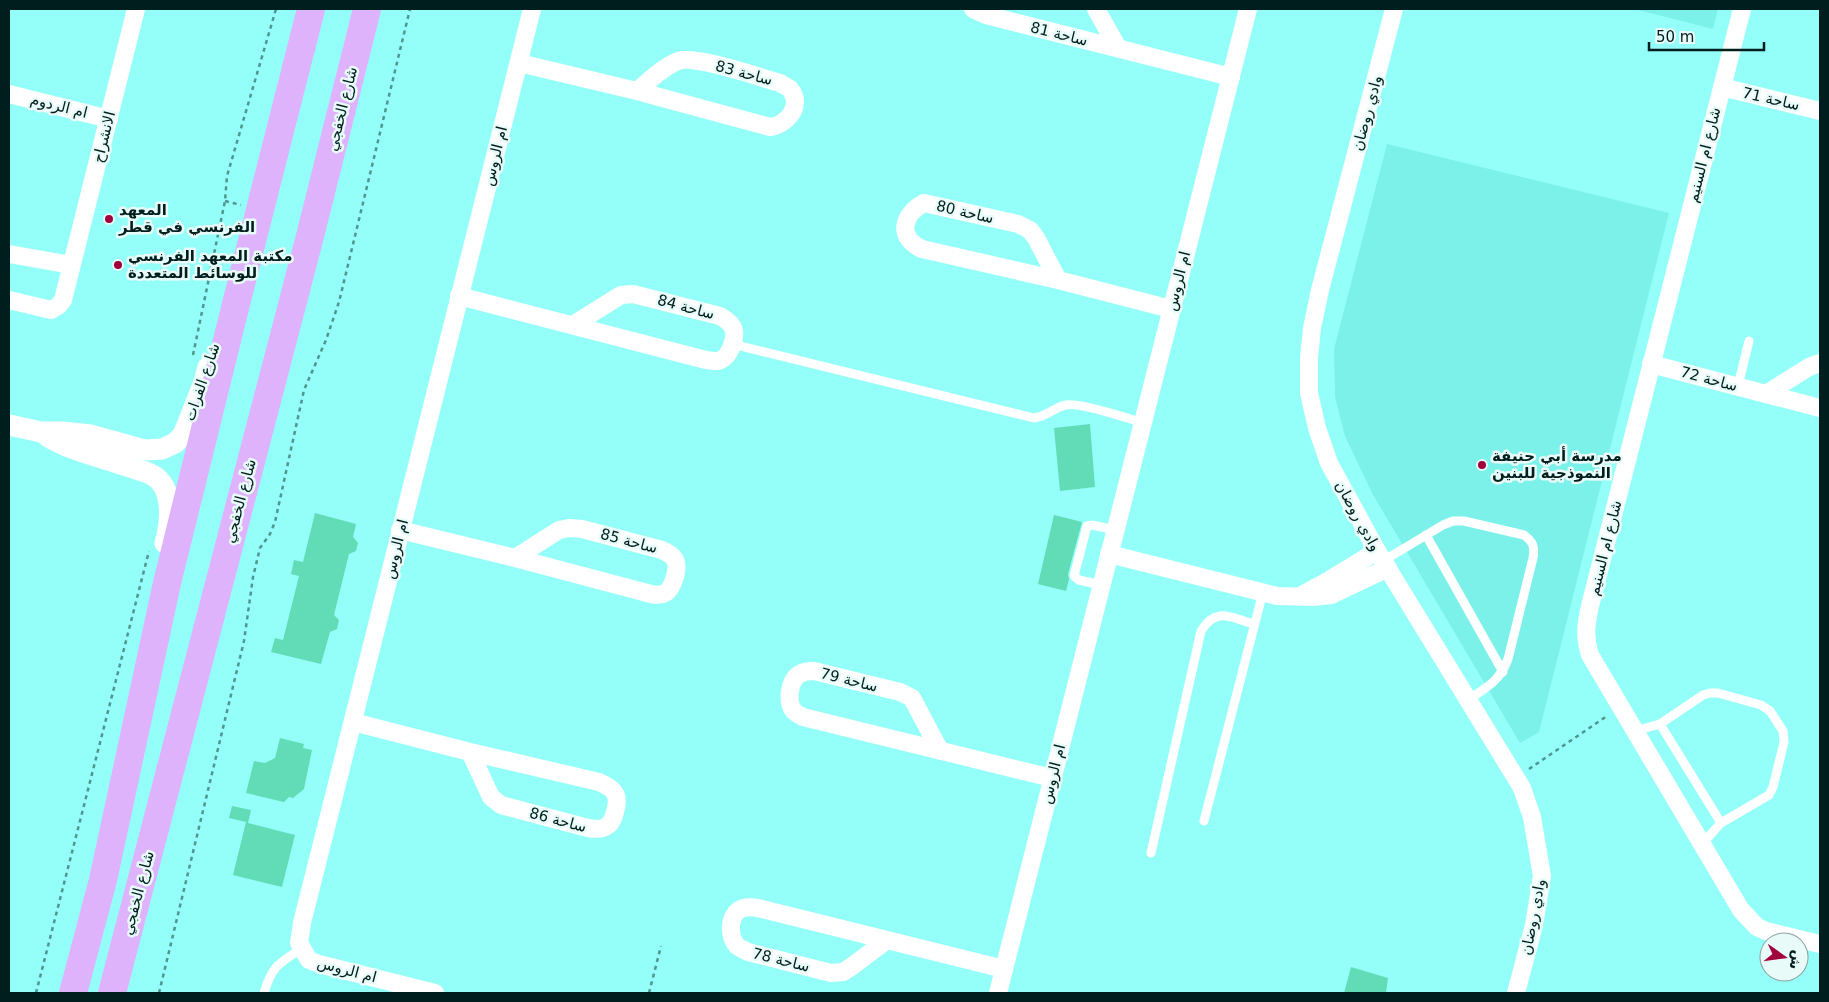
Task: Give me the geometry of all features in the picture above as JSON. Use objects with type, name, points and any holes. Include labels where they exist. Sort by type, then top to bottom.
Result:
[{"type":"highway","points":[[73,993],[103,880],[168,583],[236,304],[312,9]]},
{"type":"highway","name":"شارع الخفجي","points":[[112,993],[309,240],[367,9]]},
{"type":"street","name":"الانشراح","points":[[9,300],[43,310],[51,310],[63,300],[136,9]]},
{"type":"street","name":"ام الروس","points":[[436,993],[319,964],[309,960],[299,944],[400,530],[532,9]]},
{"type":"street","name":"ساحة 81","points":[[973,9],[986,15],[1231,77]]},
{"type":"street","name":"ساحة 81","points":[[1096,9],[1118,48]]},
{"type":"street","name":"ام الروس","points":[[998,993],[1170,309],[1248,9]]},
{"type":"street","name":"وادي روضان","points":[[1394,9],[1320,290],[1308,358],[1309,393],[1317,428],[1329,463],[1382,560],[1522,788],[1532,817],[1542,876],[1534,925],[1516,993]]},
{"type":"street","name":"شارع ام السنيم","points":[[1742,9],[1585,632],[1590,655],[1741,910],[1757,927],[1766,931],[1820,944]]},
{"type":"street","name":"ساحة 83","points":[[519,63],[638,91],[770,127],[778,126],[784,122],[794,108],[794,97],[790,88],[780,83],[697,60],[680,60],[666,67],[638,91]]},
{"type":"street","name":"ساحة 71","points":[[1722,88],[1820,110]]},
{"type":"street","name":"ام الردوم","points":[[9,94],[109,118]]},
{"type":"street","name":"ساحة 80","points":[[1058,280],[1036,238],[1030,230],[1018,224],[924,203],[916,207],[909,214],[905,230],[906,234],[913,245],[922,249],[1058,280],[1170,309]]},
{"type":"street","points":[[9,254],[71,265]]},
{"type":"street","name":"ساحة 84","points":[[573,325],[621,295],[633,294],[720,316],[728,320],[733,328],[732,344]]},
{"type":"street","points":[[459,296],[712,361],[725,357],[732,344]]},
{"type":"street","name":"شارع الفرات","points":[[9,427],[91,436],[145,450],[162,449],[175,443],[183,435],[191,417],[222,324],[236,304]]},
{"type":"street","points":[[1766,394],[1808,367],[1820,363]]},
{"type":"street","name":"ساحة 72","points":[[1651,364],[1820,408]]},
{"type":"street","name":"شارع الفرات","points":[[41,432],[58,443],[115,461],[158,479],[165,490],[170,511],[170,524],[164,550],[164,568],[168,583]]},
{"type":"street","name":"ساحة 85","points":[[400,530],[651,594],[662,595],[666,593],[673,582],[676,572],[676,562],[671,554],[582,529],[569,528],[559,530],[515,558]]},
{"type":"street","points":[[1109,554],[1285,597],[1330,595],[1382,560]]},
{"type":"street","name":"ساحة 79","points":[[940,751],[912,698],[900,692],[814,671],[806,671],[798,675],[792,683],[789,696],[790,705],[794,712],[803,717],[940,751],[1052,778]]},
{"type":"street","name":"ساحة 86","points":[[353,722],[599,782],[610,787],[617,795],[618,803],[614,816],[608,826],[599,829],[588,828],[501,805],[492,797],[470,752]]},
{"type":"street","name":"ساحة 78","points":[[886,940],[851,968],[843,972],[831,972],[748,952],[738,947],[732,937],[730,927],[733,917],[739,910],[747,907],[758,908],[1004,969]]},
{"type":"street","points":[[120,961],[120,993]]},
{"type":"lane","points":[[1738,386],[1749,341]]},
{"type":"lane","points":[[732,344],[1034,418],[1044,417],[1054,409],[1067,404],[1142,422]]},
{"type":"lane","points":[[1382,560],[1453,521],[1464,521],[1524,535],[1531,540],[1535,548],[1533,558],[1508,659],[1503,672],[1495,682],[1468,700]]},
{"type":"lane","points":[[1101,585],[1079,580],[1074,576],[1082,543],[1087,526],[1092,525],[1115,530]]},
{"type":"lane","points":[[1426,535],[1503,672]]},
{"type":"lane","points":[[1204,821],[1263,592]]},
{"type":"lane","points":[[1151,853],[1201,631],[1207,621],[1214,616],[1223,615],[1254,624]]},
{"type":"lane","points":[[1635,731],[1660,724],[1704,696],[1718,693],[1761,705],[1770,711],[1783,731],[1783,748],[1773,788],[1769,794],[1720,823],[1702,844]]},
{"type":"lane","points":[[1660,724],[1720,823]]},
{"type":"lane","points":[[264,993],[275,966],[301,949]]},
{"type":"path","points":[[158,993],[244,640],[252,577],[260,548],[270,534],[275,522],[304,390],[326,340],[339,302],[410,9]]},
{"type":"path","points":[[1516,778],[1620,706]]},
{"type":"path","points":[[649,993],[661,946]]},
{"type":"shaded area","points":[[1634,9],[1718,9],[1713,29]]},
{"type":"shaded area","name":"مدرسة أبي حنيفة النموذجية للبنين","points":[[1387,144],[1669,213],[1539,732],[1520,743],[1372,493],[1345,436],[1335,397],[1334,349]]},
{"type":"building","points":[[1090,424],[1095,487],[1060,491],[1054,428]]},
{"type":"building","points":[[315,513],[356,524],[353,537],[358,543],[356,551],[349,554],[334,615],[339,620],[337,629],[330,632],[321,664],[271,652],[275,638],[283,640],[299,576],[291,574],[294,560],[303,562]]},
{"type":"building","points":[[1054,515],[1082,522],[1068,574],[1069,579],[1066,591],[1038,584]]},
{"type":"building","points":[[280,738],[304,744],[303,748],[312,750],[304,789],[293,798],[289,797],[284,802],[246,793],[254,761],[265,763],[275,758]]},
{"type":"building","points":[[232,806],[251,810],[248,823],[295,835],[282,887],[233,875],[246,822],[229,818]]},
{"type":"building","points":[[1351,967],[1388,978],[1386,993],[1344,993]]},
{"type":"place","name":"المعهد الفرنسي في قطر","points":[[109,219]]},
{"type":"place","name":"مكتبة المعهد الفرنسي للوسائط المتعددة","points":[[118,265]]},
{"type":"place","name":"مدرسة أبي حنيفة النموذجية للبنين","points":[[1482,465]]}]
